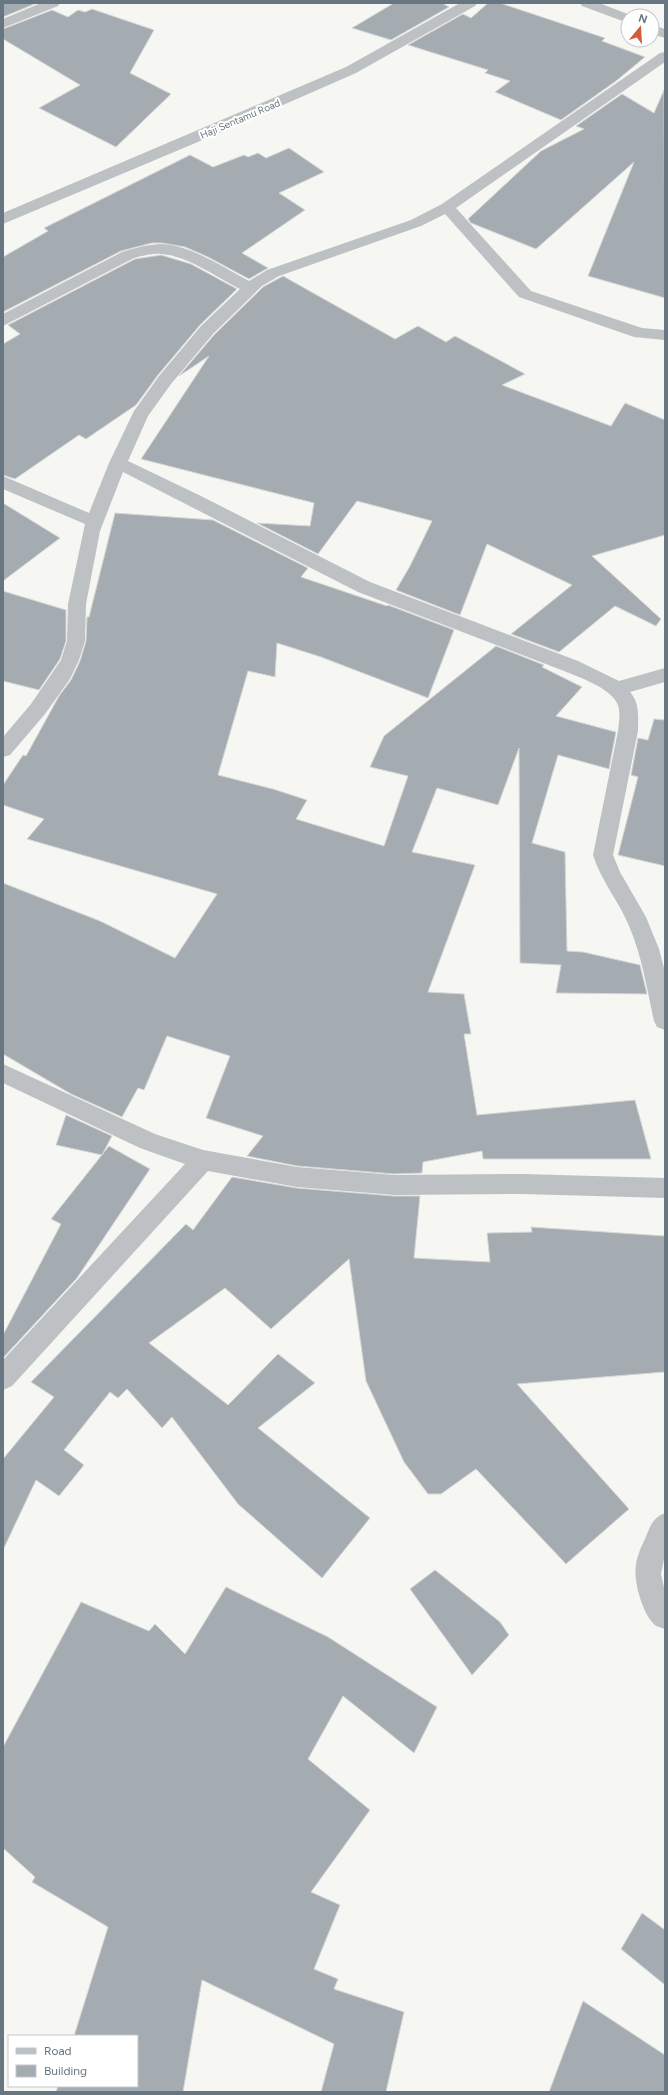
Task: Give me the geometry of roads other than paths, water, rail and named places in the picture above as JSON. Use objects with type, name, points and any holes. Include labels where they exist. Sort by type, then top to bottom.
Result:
[{"type":"street","points":[[3,24],[53,3]]},
{"type":"street","name":"Haji Sentamu Road","points":[[3,219],[219,128],[351,70],[470,3]]},
{"type":"street","points":[[587,3],[620,16]]},
{"type":"street","points":[[3,750],[38,708],[63,674],[70,660],[76,641],[77,604],[94,522],[118,463],[140,415],[165,380],[207,330],[250,288],[273,273],[416,223],[447,207],[665,56]]},
{"type":"street","points":[[447,207],[525,294],[640,333],[665,335]]},
{"type":"street","points":[[3,321],[128,255],[146,250],[161,249],[176,252],[250,288]]},
{"type":"street","points":[[118,463],[195,500],[311,562],[364,588],[571,666],[616,689],[626,700],[629,713],[628,731],[603,855],[608,870],[640,925],[656,977],[665,1021]]},
{"type":"street","points":[[3,482],[94,522]]},
{"type":"street","points":[[616,689],[665,675]]},
{"type":"street","points":[[3,1073],[148,1141],[203,1160],[297,1177],[394,1186],[522,1184],[665,1188]]},
{"type":"street","points":[[3,1378],[203,1160]]},
{"type":"street","points":[[665,1526],[650,1557],[647,1571],[650,1588],[655,1602],[665,1616]]}]
